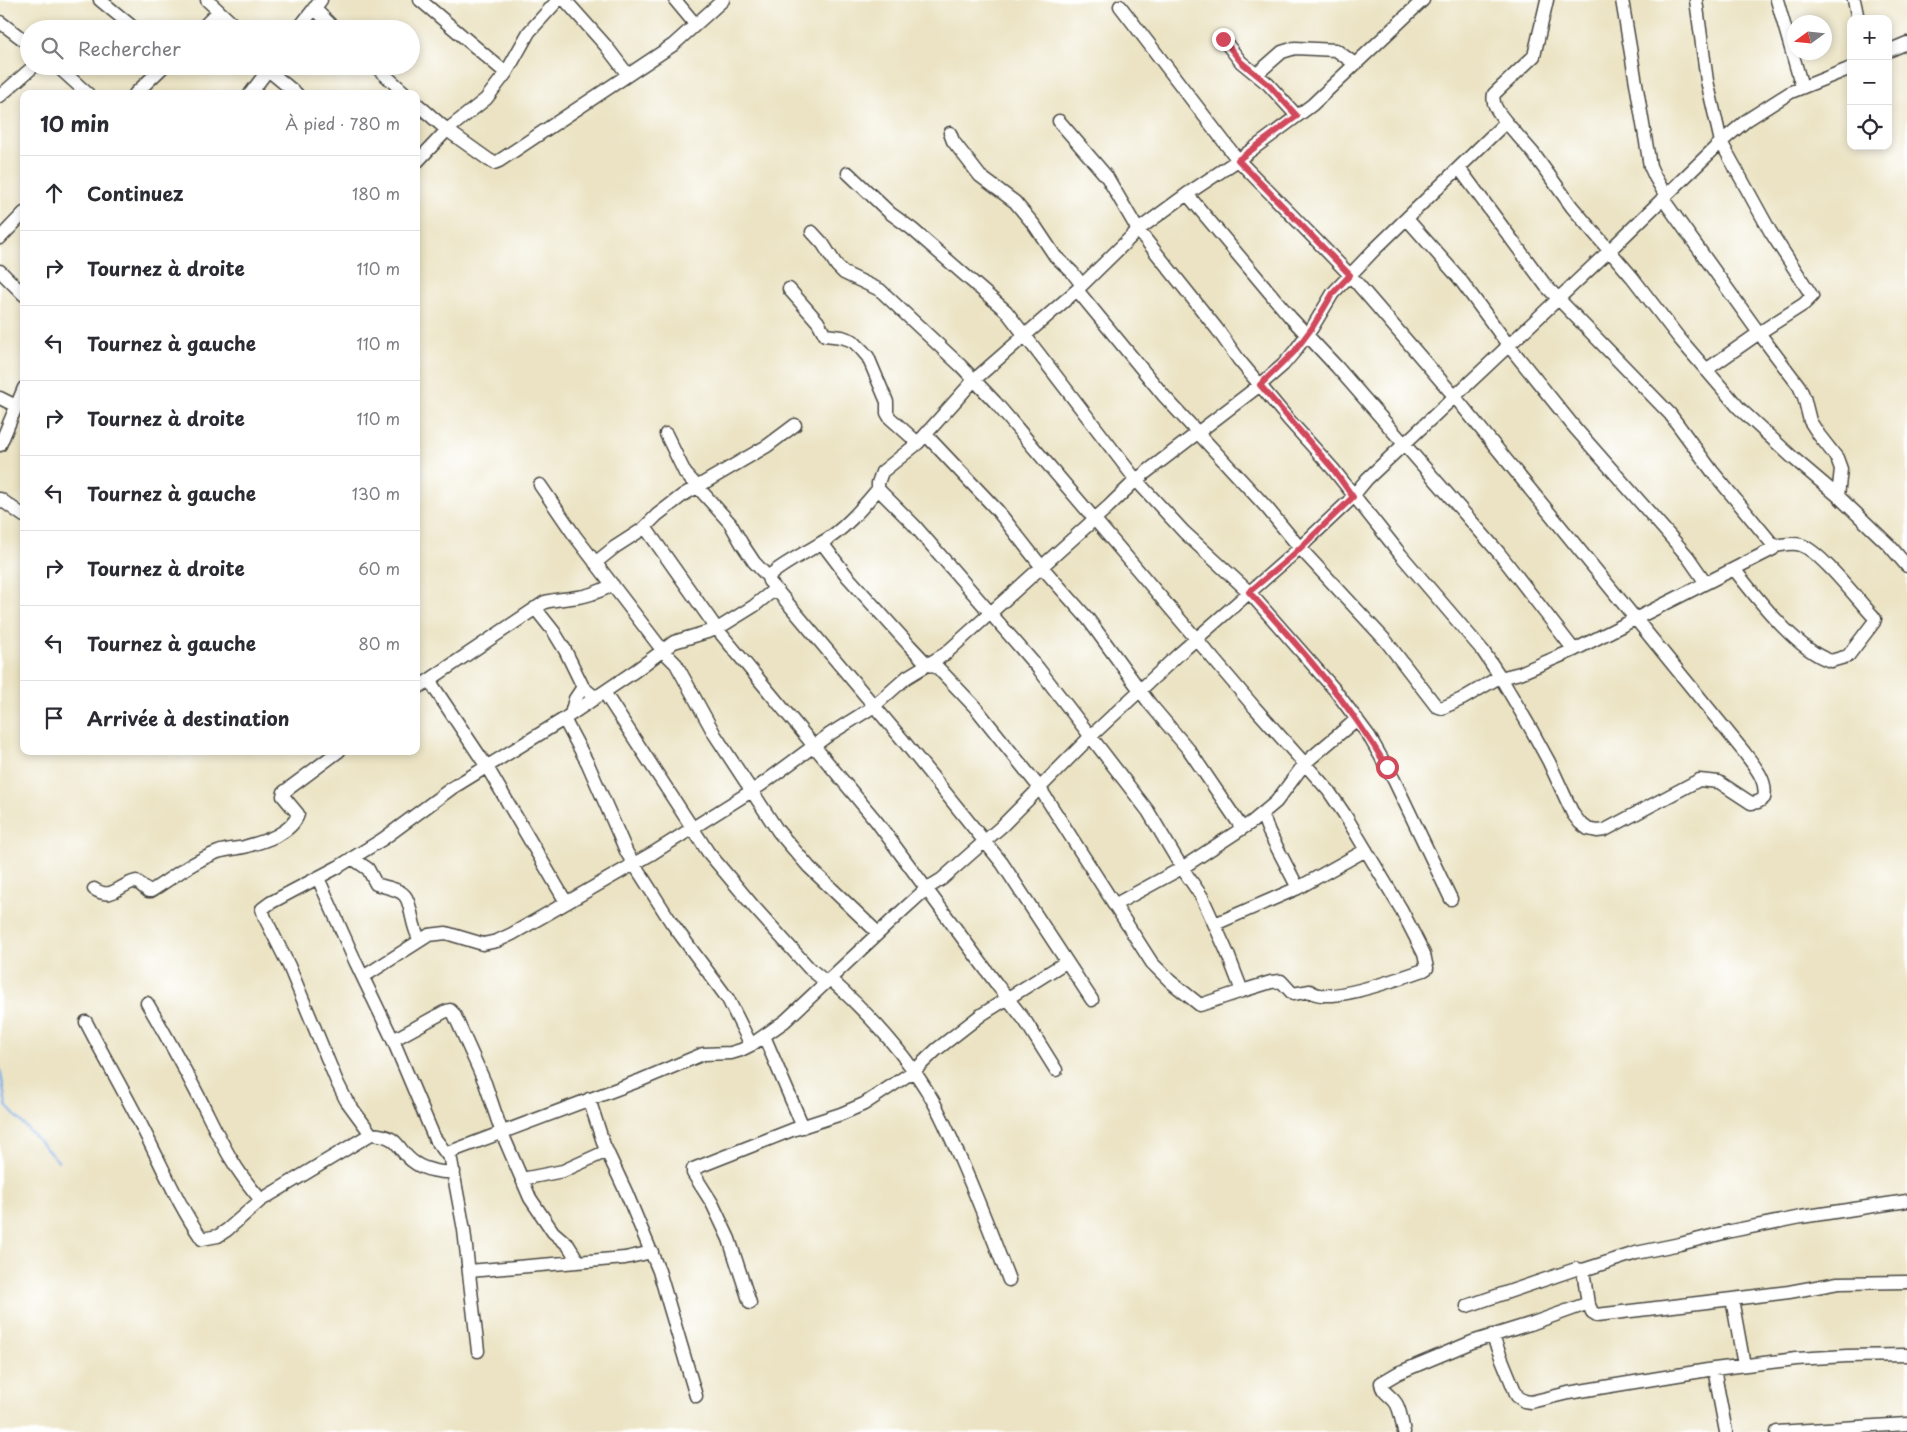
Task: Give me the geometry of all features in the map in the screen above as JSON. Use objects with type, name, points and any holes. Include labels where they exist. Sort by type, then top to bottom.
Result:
[{"type":"street","points":[[100,0],[124,20]]},
{"type":"street","points":[[207,0],[228,20]]},
{"type":"street","points":[[420,0],[506,73]]},
{"type":"street","points":[[420,159],[447,130],[478,107],[506,73],[529,32],[558,0]]},
{"type":"street","points":[[565,0],[606,46],[628,75]]},
{"type":"street","points":[[674,0],[696,24]]},
{"type":"street","points":[[420,106],[447,130],[494,163],[672,45],[723,0]]},
{"type":"street","points":[[768,577],[794,558],[822,543],[858,511],[878,489],[882,472],[922,439],[974,380],[1079,288],[1138,230],[1297,116],[1423,0]]},
{"type":"street","points":[[1548,0],[1534,56],[1494,94],[1495,106],[1506,122],[1533,153],[1572,207],[1610,250],[1706,370],[1739,408],[1838,496],[1889,545],[1907,566]]},
{"type":"street","points":[[1622,0],[1650,166],[1654,177],[1664,198],[1759,334],[1799,386],[1810,421],[1818,435],[1837,458],[1841,469],[1838,496]]},
{"type":"street","points":[[1696,0],[1707,81],[1721,142],[1770,232],[1806,283],[1812,296],[1804,304],[1706,370]]},
{"type":"street","points":[[1777,0],[1802,87]]},
{"type":"street","points":[[1854,0],[1857,15]]},
{"type":"street","points":[[305,20],[317,4],[329,20]]},
{"type":"street","points":[[1060,121],[1092,156],[1107,177],[1138,230],[1260,385],[1333,469],[1353,497],[1469,634],[1501,678],[1549,762],[1573,814],[1580,823],[1588,829],[1597,831],[1612,827],[1699,780],[1719,782],[1751,803],[1758,802],[1764,798],[1765,792],[1762,778],[1744,752],[1455,396],[1350,275],[1238,160],[1120,6]]},
{"type":"street","points":[[210,20],[219,11]]},
{"type":"street","points":[[0,22],[20,37]]},
{"type":"street","points":[[1223,39],[1241,62],[1257,74],[1297,116]]},
{"type":"street","points":[[1892,49],[1907,43]]},
{"type":"street","points":[[1257,74],[1282,52],[1295,48],[1331,49],[1340,53],[1354,64]]},
{"type":"street","points":[[447,1153],[703,1054],[731,1053],[751,1045],[764,1036],[805,1004],[828,980],[926,889],[942,879],[1002,826],[1039,787],[1140,690],[1300,548],[1455,396],[1559,299],[1721,142],[1770,104],[1802,87],[1847,70]]},
{"type":"street","points":[[0,96],[24,75]]},
{"type":"street","points":[[68,75],[84,90]]},
{"type":"street","points":[[140,90],[155,75]]},
{"type":"street","points":[[253,90],[265,75]]},
{"type":"street","points":[[277,75],[293,90]]},
{"type":"street","points":[[385,75],[402,90]]},
{"type":"street","points":[[363,977],[429,935],[446,933],[483,944],[497,942],[635,864],[751,791],[815,745],[873,707],[907,677],[945,654],[1136,480],[1260,385],[1294,352],[1333,293],[1506,122]]},
{"type":"street","points":[[950,134],[952,141],[980,176],[1015,202],[1035,226],[1055,256],[1072,272],[1079,288],[1138,366],[1267,508],[1300,548],[1386,641],[1439,708],[1462,699],[1489,683],[1520,673],[1574,650],[1773,549],[1774,546],[1795,544],[1809,550],[1835,574],[1873,616],[1874,622],[1848,656],[1831,661],[1810,650],[1762,604],[1734,569]]},
{"type":"street","points":[[1459,168],[1526,262],[1670,414],[1712,471],[1774,546]]},
{"type":"street","points":[[848,173],[890,213],[912,229],[1006,311],[1136,480],[1184,532],[1249,592],[1334,689],[1357,719],[1394,780],[1450,899]]},
{"type":"street","points":[[1187,194],[1306,336],[1336,367],[1512,568],[1574,650]]},
{"type":"street","points":[[0,238],[20,216]]},
{"type":"street","points":[[1407,219],[1459,278],[1509,346],[1596,453],[1688,557],[1706,583]]},
{"type":"street","points":[[812,232],[844,272],[880,290],[974,380],[1095,518],[1255,708],[1306,764],[1334,798],[1401,909],[1424,954],[1427,968],[1369,988],[1331,996],[1317,996],[1310,991],[1293,994],[1281,981],[1271,982],[1204,1004],[1197,1003],[1170,982],[1152,963],[1039,787],[975,707],[938,668],[927,664],[868,599],[822,543]]},
{"type":"street","points":[[0,270],[20,291]]},
{"type":"street","points":[[788,289],[818,322],[825,334],[853,341],[868,357],[887,402],[887,413],[890,418],[922,439],[997,510],[1041,566],[1088,619],[1140,690],[1188,750],[1242,828]]},
{"type":"street","points":[[0,445],[20,397]]},
{"type":"street","points":[[0,398],[16,406]]},
{"type":"street","points":[[595,563],[645,527],[683,495],[767,446],[795,426]]},
{"type":"street","points":[[666,434],[685,473],[730,522],[754,562],[768,577],[769,582],[984,841],[1015,882],[1092,1000]]},
{"type":"street","points":[[540,485],[595,563],[663,651],[676,664],[715,736],[778,831],[809,867],[878,933]]},
{"type":"street","points":[[878,489],[914,525],[1038,668],[1148,811],[1182,868],[1202,897],[1242,991]]},
{"type":"street","points":[[0,499],[20,513]]},
{"type":"street","points":[[645,527],[717,629],[878,822],[1026,1022],[1056,1070]]},
{"type":"street","points":[[420,686],[534,608],[553,600],[592,594],[613,585]]},
{"type":"street","points":[[371,1134],[346,1100],[337,1082],[289,966],[262,908],[318,878],[404,825],[452,788],[568,716],[674,642],[717,629],[754,606],[775,589]]},
{"type":"street","points":[[534,608],[562,645],[583,687],[592,695],[601,694]]},
{"type":"street","points":[[429,680],[486,767],[566,902]]},
{"type":"street","points":[[583,687],[575,699],[568,716],[627,853],[671,922],[728,999],[751,1045]]},
{"type":"street","points":[[601,694],[708,852],[795,952],[859,1007],[914,1071],[933,1101],[949,1133],[973,1187],[1009,1280]]},
{"type":"street","points":[[1114,905],[1182,868],[1262,814],[1276,802],[1306,764],[1357,719]]},
{"type":"street","points":[[94,889],[101,894],[108,894],[136,881],[148,891],[196,862],[218,852],[244,847],[284,832],[292,825],[298,814],[283,796],[284,792],[334,755]]},
{"type":"street","points":[[1262,814],[1269,832],[1298,888]]},
{"type":"street","points":[[1215,924],[1298,888],[1366,850]]},
{"type":"street","points":[[352,858],[368,869],[376,884],[400,892],[405,896],[414,930],[420,940]]},
{"type":"street","points":[[318,878],[393,1040],[434,1137],[441,1148],[447,1153],[454,1172],[469,1271],[478,1351]]},
{"type":"street","points":[[750,1303],[729,1238],[712,1203],[692,1170],[864,1104],[914,1071],[953,1036],[1008,997],[1066,962]]},
{"type":"street","points":[[147,1003],[169,1041],[224,1150],[247,1184],[261,1200]]},
{"type":"street","points":[[393,1040],[450,1010],[458,1021],[478,1066],[502,1133],[530,1198],[539,1214],[557,1237],[568,1246],[578,1261]]},
{"type":"street","points":[[86,1022],[151,1144],[173,1192],[187,1218],[202,1239],[218,1236],[261,1200],[371,1134],[392,1138],[416,1164],[437,1171],[454,1172]]},
{"type":"street","points":[[764,1036],[803,1127]]},
{"type":"street","points":[[589,1099],[606,1151],[652,1252],[678,1328],[696,1396]]},
{"type":"street","points":[[522,1179],[563,1171],[606,1151]]},
{"type":"street","points":[[1467,1306],[1566,1272],[1576,1269],[1583,1270],[1636,1253],[1801,1217],[1907,1201]]},
{"type":"street","points":[[469,1271],[625,1258],[652,1252]]},
{"type":"street","points":[[1583,1270],[1588,1304],[1592,1312],[1597,1315],[1789,1292],[1838,1284],[1907,1282]]},
{"type":"street","points":[[1732,1299],[1744,1364]]},
{"type":"street","points":[[1404,1432],[1397,1405],[1384,1392],[1381,1386],[1383,1380],[1492,1335],[1588,1304]]},
{"type":"street","points":[[1492,1335],[1517,1396],[1524,1401],[1540,1400],[1568,1393],[1744,1364],[1847,1356],[1907,1355]]},
{"type":"street","points":[[1714,1369],[1726,1432]]},
{"type":"street","points":[[1777,1432],[1907,1424]]},
{"type":"waterway","points":[[0,1068],[6,1106],[58,1161]]},
{"type":"route","points":[[1223,39],[1233,54],[1268,84],[1297,116],[1238,160],[1350,275],[1333,293],[1312,328],[1294,352],[1283,365],[1260,385],[1333,469],[1353,497],[1292,556],[1249,592],[1348,706],[1387,767]]}]
